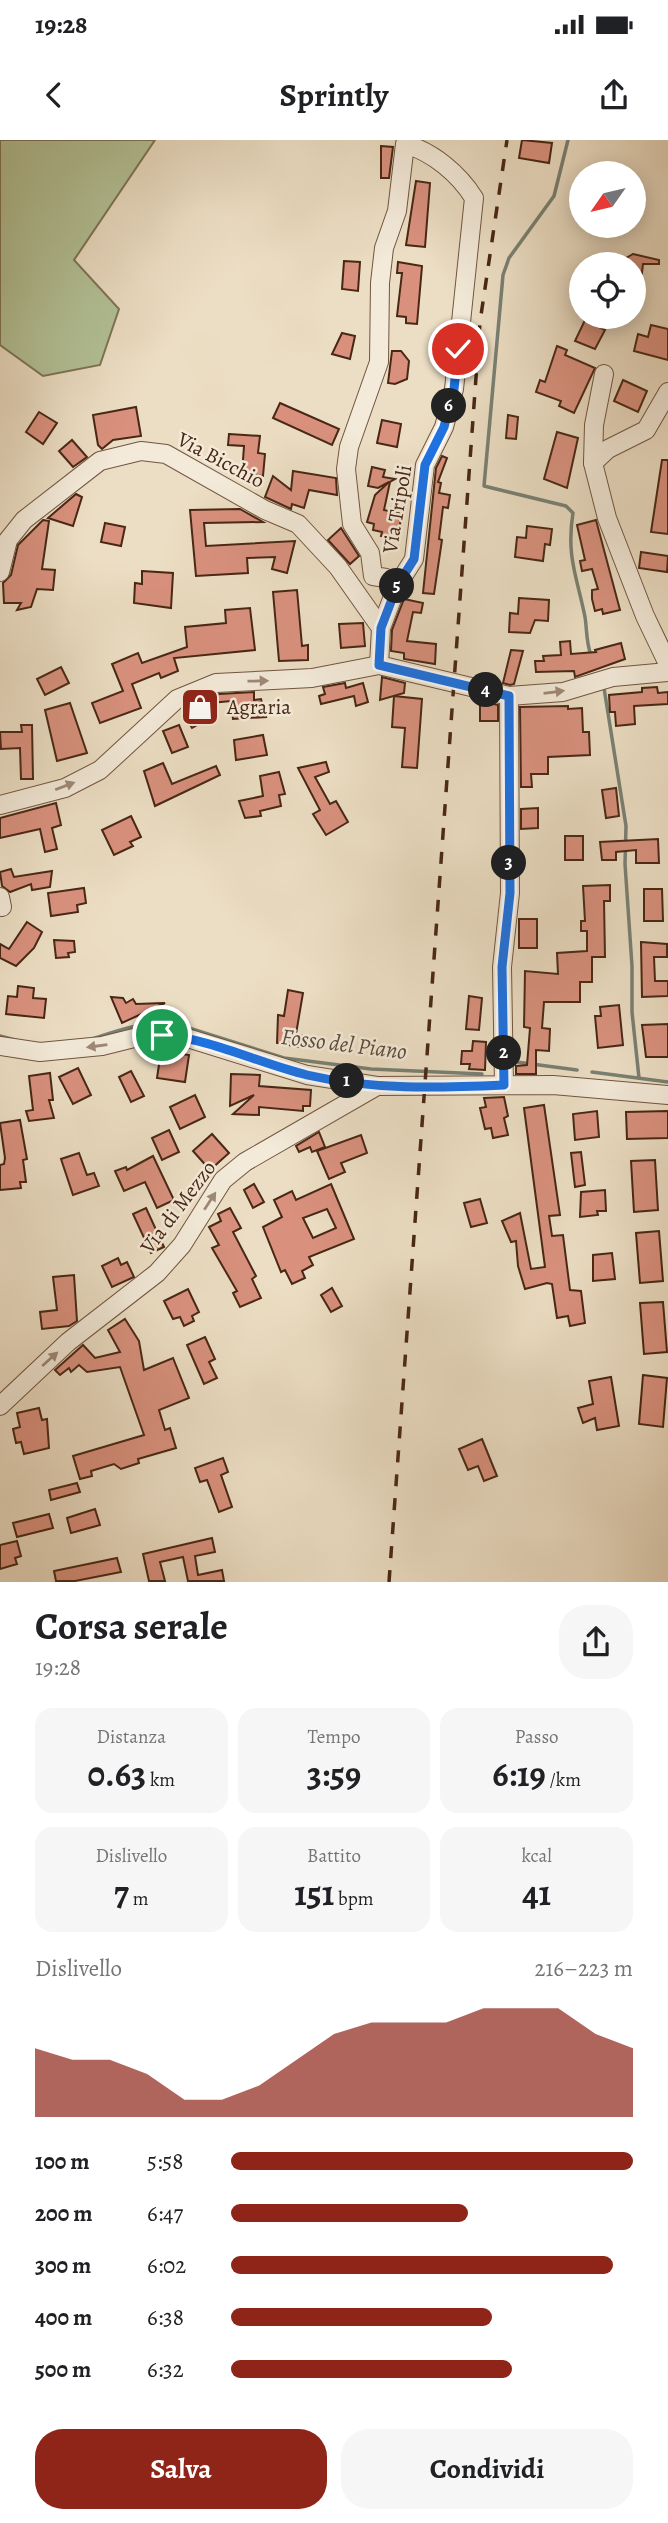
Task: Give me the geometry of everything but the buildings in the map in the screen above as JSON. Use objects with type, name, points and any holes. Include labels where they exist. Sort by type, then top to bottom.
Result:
[{"type":"street","name":"Via Tripoli","points":[[373,576],[370,553],[352,524],[346,469],[349,447],[379,362],[380,283],[384,248],[397,211],[405,144],[432,157],[463,181],[474,198],[454,389],[444,427],[425,465],[414,559],[397,586],[381,628],[379,665]]},
{"type":"street","points":[[604,374],[594,425],[593,463],[607,518],[645,616],[668,664]]},
{"type":"street","points":[[593,463],[608,449],[646,430],[668,393]]},
{"type":"street","name":"Via Bicchio","points":[[0,572],[8,540],[24,520],[100,461],[141,451],[166,454],[298,524],[348,580],[381,628]]},
{"type":"street","points":[[348,580],[361,575],[373,576],[386,578],[397,586]]},
{"type":"street","points":[[0,805],[65,788],[100,770],[177,699],[216,683],[312,678],[379,665],[509,696],[563,692],[613,677],[668,672]]},
{"type":"street","points":[[504,1085],[502,967],[510,893],[509,696]]},
{"type":"street","points":[[0,1046],[40,1052],[102,1046],[150,1034],[184,1037],[307,1075],[377,1086],[608,1087],[668,1095]]},
{"type":"street","points":[[331,1078],[335,1097],[333,1112]]},
{"type":"street","name":"Via di Mezzo","points":[[0,1406],[68,1342],[157,1273],[182,1245],[223,1180],[245,1161],[377,1086]]},
{"type":"green space","points":[[0,140],[155,140],[74,260],[119,309],[100,365],[43,376],[0,345]]},
{"type":"waterway","points":[[568,140],[554,196],[509,258],[503,275],[484,486],[566,506],[573,513],[572,554],[591,655]]},
{"type":"waterway","points":[[604,688],[626,826],[625,864],[632,966],[632,1012],[639,1078]]},
{"type":"waterway","name":"Fosso del Piano","points":[[92,1039],[142,1025],[173,1023],[284,1058],[371,1069],[482,1074]]},
{"type":"waterway","name":"Fosso del Piano","points":[[0,1036],[15,1040]]},
{"type":"waterway","name":"Fosso del Piano","points":[[509,1061],[577,1070]]},
{"type":"waterway","name":"Fosso del Piano","points":[[592,1072],[668,1082]]},
{"type":"railway","points":[[389,1582],[480,322],[507,140]]},
{"type":"place","name":"Agraria","points":[[200,707]]},
{"type":"route","points":[[162,1035],[184,1037],[307,1075],[377,1086],[504,1085],[502,967],[510,893],[509,696],[379,665],[381,628],[397,586],[414,559],[425,465],[444,427],[454,389],[458,349]]}]
